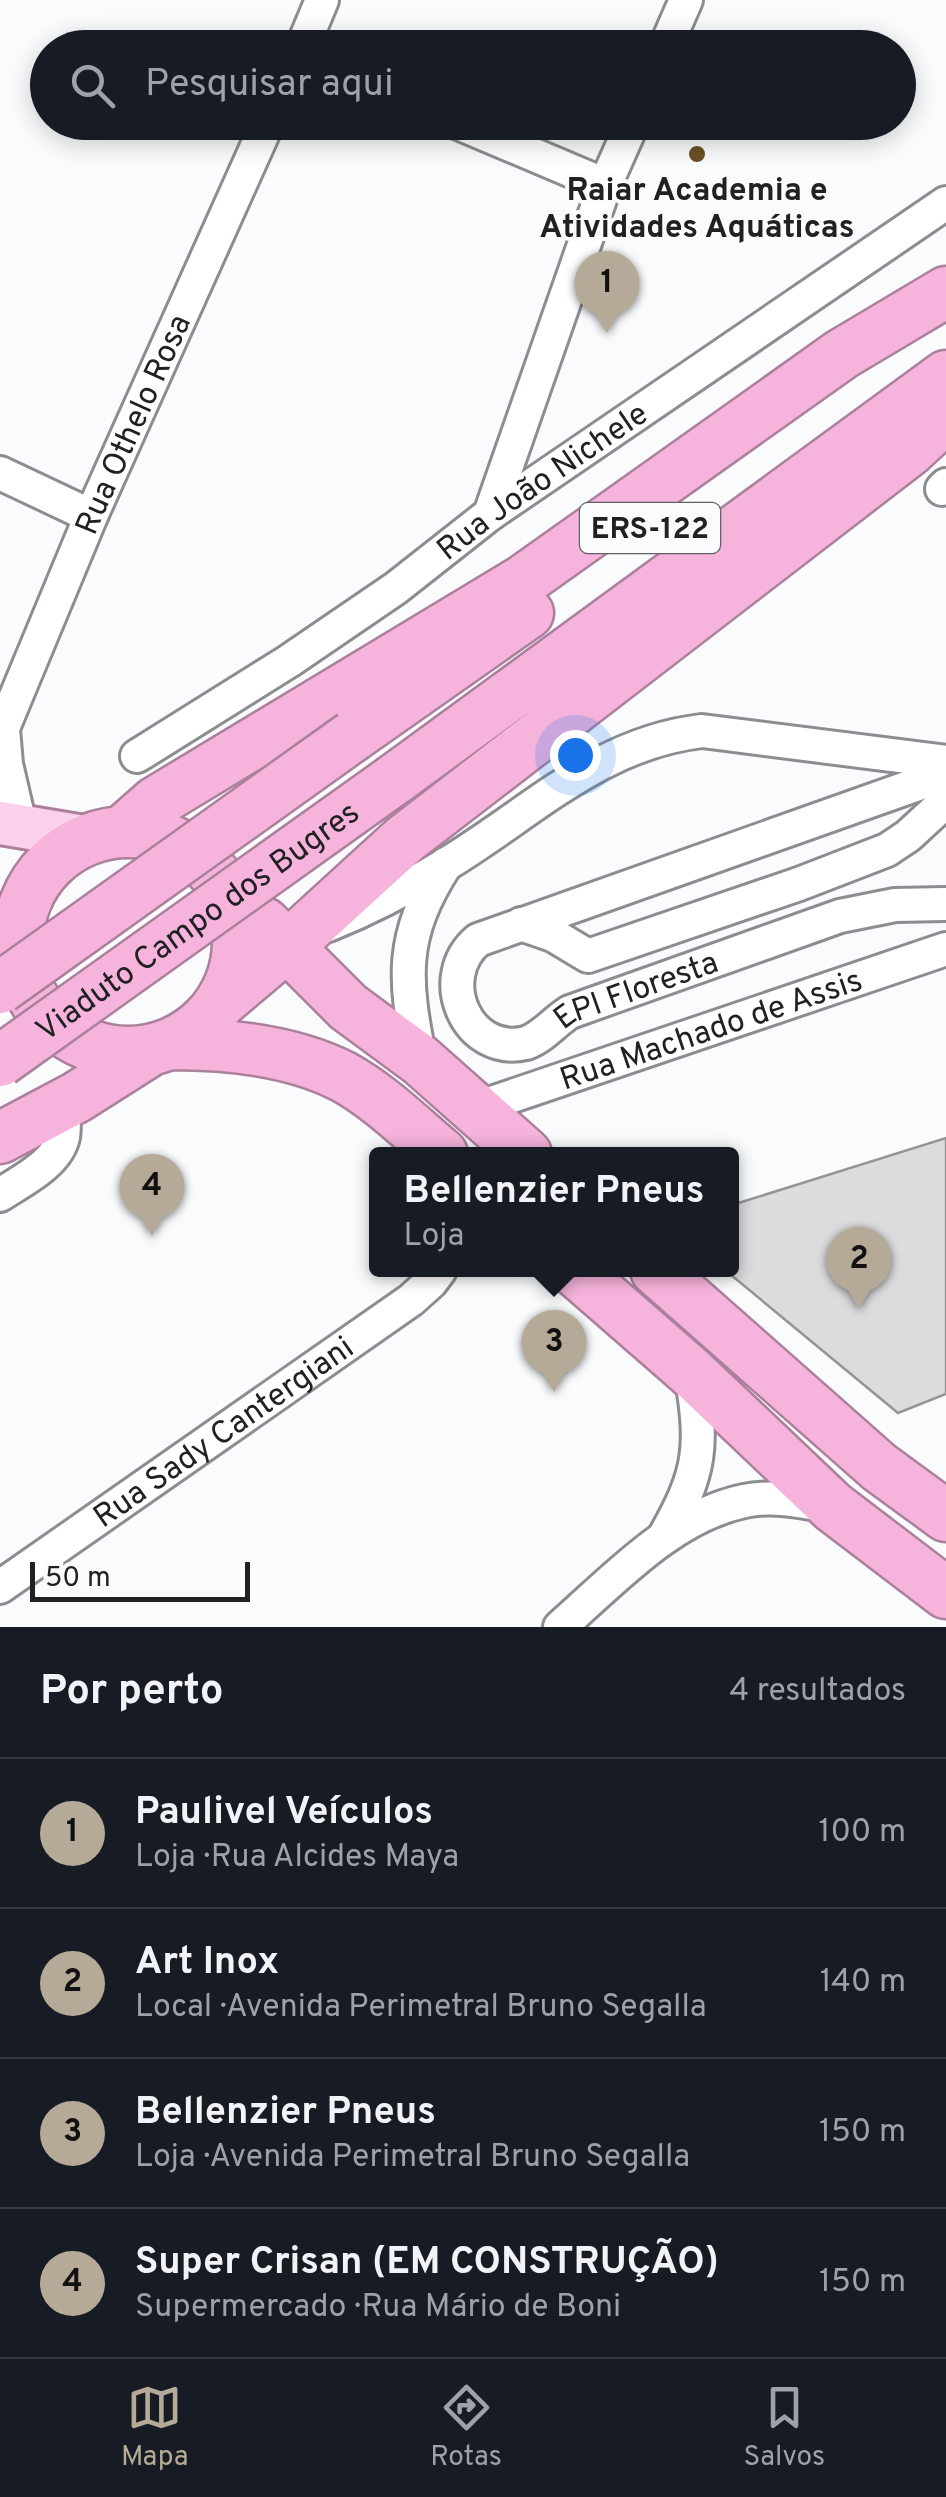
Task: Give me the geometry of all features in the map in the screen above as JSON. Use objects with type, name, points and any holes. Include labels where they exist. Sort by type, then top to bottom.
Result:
[{"type":"highway","points":[[22,841],[64,851],[106,834],[524,580],[842,354],[946,292]]},
{"type":"highway","name":"Viaduto Campo dos Bugres","points":[[13,990],[353,736],[946,321]]},
{"type":"highway","name":"Viaduto Campo dos Bugres","points":[[0,1060],[946,376]]},
{"type":"highway","points":[[0,1138],[200,1026],[223,1000],[404,838],[909,450],[946,417]]},
{"type":"highway","points":[[106,834],[157,834],[188,848],[293,941],[348,1007],[420,1060],[518,1147]]},
{"type":"highway","points":[[0,899],[22,841]]},
{"type":"highway","points":[[22,841],[28,895],[19,923],[17,952],[24,980],[13,990],[60,1029],[88,1044],[119,1052],[214,1044],[318,1066],[347,1078],[434,1147]]},
{"type":"highway","points":[[214,871],[232,901],[239,934],[236,968],[223,1000]]},
{"type":"highway","points":[[582,1277],[691,1372],[833,1506],[946,1593]]},
{"type":"highway","points":[[664,1277],[879,1467],[946,1516]]},
{"type":"street","points":[[310,30],[322,0]]},
{"type":"street","points":[[673,30],[686,0]]},
{"type":"street","name":"Rua Othelo Rosa","points":[[22,841],[2,732],[91,516],[260,140]]},
{"type":"street","points":[[499,140],[605,185]]},
{"type":"street","points":[[490,514],[624,140]]},
{"type":"street","name":"Rua João Nichele","points":[[137,756],[289,661],[396,588],[490,514],[946,203]]},
{"type":"street","points":[[0,474],[91,516]]},
{"type":"street","points":[[293,941],[446,864],[538,800],[638,744],[666,735],[702,731],[946,762]]},
{"type":"street","name":"EPI Floresta","points":[[946,774],[478,940],[468,948],[456,982],[456,996],[472,1025],[487,1036],[522,1044],[538,1038],[570,1012],[840,916],[895,905],[946,904]]},
{"type":"street","name":"EPI Floresta","points":[[521,924],[554,934],[588,956],[886,850],[908,836],[946,801]]},
{"type":"street","points":[[420,1060],[406,980],[415,927],[425,897],[446,864]]},
{"type":"street","name":"Rua Machado de Assis","points":[[474,1109],[946,949]]},
{"type":"street","points":[[0,1195],[42,1167],[58,1148],[63,1138],[63,1104]]},
{"type":"street","name":"Rua Sady Cantergiani","points":[[0,1587],[411,1300],[433,1277]]},
{"type":"street","points":[[664,1537],[684,1502],[699,1452],[691,1372]]},
{"type":"street","points":[[560,1627],[664,1537],[705,1516],[744,1501],[786,1498],[833,1506]]},
{"type":"building","points":[[946,1138],[946,1394],[898,1413],[733,1277],[739,1277],[739,1203]]},
{"type":"place","name":"Raiar Academia e Atividades Aquáticas","points":[[697,154]]},
{"type":"place","name":"Paulivel Veículos","points":[[607,333]]},
{"type":"place","name":"Super Crisan (EM CONSTRUÇÃO)","points":[[152,1236]]},
{"type":"place","name":"Art Inox","points":[[859,1309]]},
{"type":"place","name":"Bellenzier Pneus","points":[[554,1392]]}]
